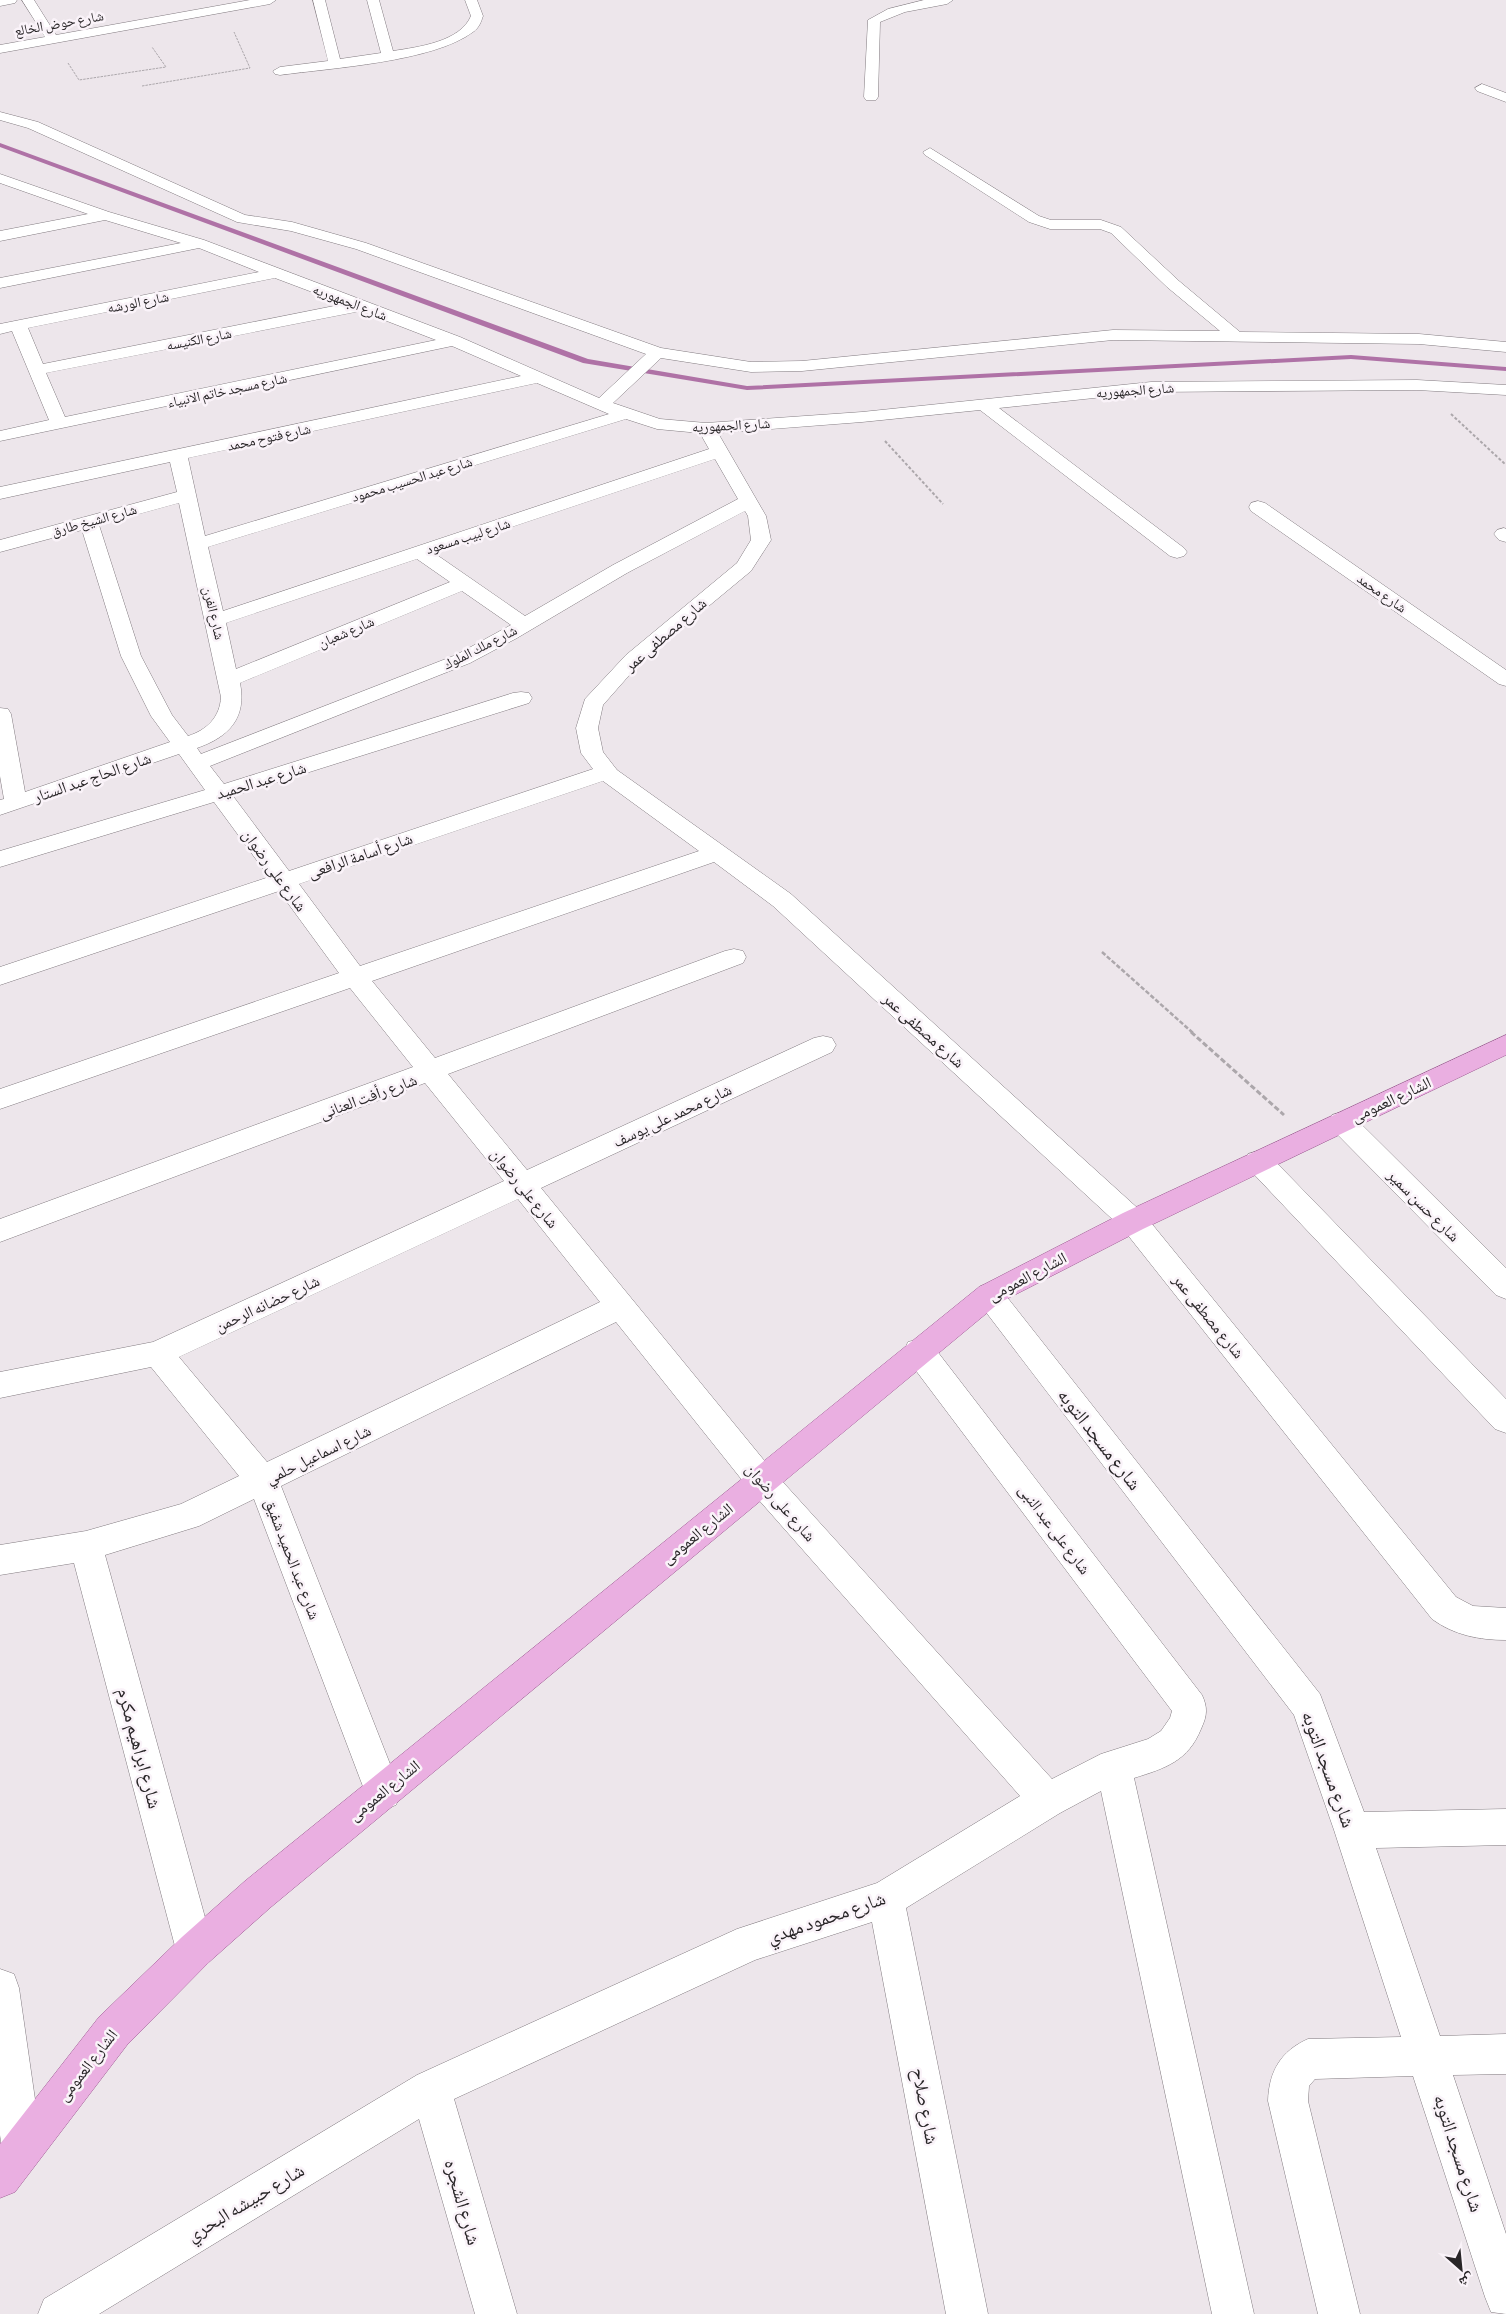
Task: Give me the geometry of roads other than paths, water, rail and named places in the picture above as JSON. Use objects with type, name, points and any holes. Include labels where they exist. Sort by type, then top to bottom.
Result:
[{"type":"main road","name":"الشارع العمومى","points":[[11,2162],[112,2031],[195,1950],[258,1894],[989,1295],[1133,1221],[1506,1044]]},
{"type":"street","points":[[0,2],[11,0]]},
{"type":"street","points":[[28,0],[52,40]]},
{"type":"street","name":"شارع حوض الخالع","points":[[0,48],[136,25],[222,4],[270,0]]},
{"type":"street","points":[[319,0],[335,63]]},
{"type":"street","points":[[373,0],[388,55]]},
{"type":"street","points":[[280,71],[424,49],[453,40],[472,28],[478,16],[471,0]]},
{"type":"street","points":[[870,97],[874,20],[890,11],[915,4],[944,0]]},
{"type":"street","points":[[1482,88],[1506,98]]},
{"type":"street","points":[[0,116],[33,125],[233,222],[292,227],[361,246],[652,357],[690,359],[751,367],[802,366],[1113,335],[1419,339],[1506,346]]},
{"type":"street","points":[[930,152],[1034,219],[1050,224],[1101,225],[1116,230],[1173,284],[1235,336]]},
{"type":"street","name":"شارع الجمهوريه","points":[[0,178],[104,215],[200,238],[275,273],[454,342],[601,405],[658,424],[706,428],[862,417],[1150,387],[1443,385],[1506,390]]},
{"type":"street","points":[[0,236],[104,215]]},
{"type":"street","points":[[0,283],[200,238]]},
{"type":"street","name":"شارع الورشه","points":[[0,329],[275,273]]},
{"type":"street","name":"شارع الكنيسه","points":[[37,370],[361,306]]},
{"type":"street","points":[[18,326],[59,424]]},
{"type":"street","name":"شارع مسجد خاتم الانبياء","points":[[0,436],[454,342]]},
{"type":"street","points":[[601,405],[652,357]]},
{"type":"street","name":"شارع فتوح محمد","points":[[0,493],[537,378]]},
{"type":"street","points":[[1484,388],[1506,409]]},
{"type":"street","points":[[983,404],[1177,552]]},
{"type":"street","name":"شارع عبد الحسيب محمود","points":[[198,544],[626,414]]},
{"type":"street","name":"شارع مصطفى عمر","points":[[706,428],[757,516],[761,540],[744,567],[680,618],[633,659],[593,704],[587,728],[592,752],[607,772],[782,900],[1133,1221],[1444,1608],[1458,1619],[1491,1625],[1506,1624]]},
{"type":"street","name":"شارع لبيب مسعود","points":[[215,620],[720,451]]},
{"type":"street","name":"شارع الفرن","points":[[178,456],[229,680],[233,708],[228,719],[217,730],[202,739],[190,754]]},
{"type":"street","name":"شارع الشيخ طارق","points":[[0,546],[187,495]]},
{"type":"street","name":"شارع ملك الملوك","points":[[190,754],[463,659],[620,569],[749,501]]},
{"type":"street","name":"شارع محمد","points":[[1258,507],[1506,680]]},
{"type":"street","name":"شارع على رضوان","points":[[89,522],[131,656],[162,716],[355,977],[761,1480],[1047,1800]]},
{"type":"street","points":[[420,552],[524,625]]},
{"type":"street","name":"شارع شعبان","points":[[229,680],[464,583]]},
{"type":"street","name":"شارع عبد الحميد","points":[[0,859],[219,793],[521,698]]},
{"type":"street","points":[[0,714],[8,806]]},
{"type":"street","name":"شارع الحاج عبد الستار","points":[[8,806],[190,754]]},
{"type":"street","name":"شارع أسامة الرافعى","points":[[0,976],[607,772]]},
{"type":"street","points":[[0,1099],[717,853]]},
{"type":"street","name":"شارع رأفت العنانى","points":[[0,1231],[432,1072],[734,958]]},
{"type":"street","name":"شارع محمد على يوسف","points":[[521,1184],[823,1045]]},
{"type":"street","name":"شارع حسن سمير","points":[[1342,1122],[1506,1287]]},
{"type":"street","points":[[1258,1161],[1506,1420]]},
{"type":"street","name":"شارع حضانه الرحمن","points":[[0,1385],[158,1353],[521,1184]]},
{"type":"street","name":"شارع مسجد التوبه","points":[[989,1295],[1308,1706],[1352,1830],[1506,2297]]},
{"type":"street","name":"شارع اسماعيل حلمي","points":[[0,1560],[86,1546],[188,1516],[264,1481],[620,1306]]},
{"type":"street","name":"شارع على عبد النبى","points":[[919,1351],[1190,1707]]},
{"type":"street","name":"شارع عبد الحميد شفيق","points":[[158,1353],[264,1481],[382,1792]]},
{"type":"street","name":"شارع ابراهيم مكرم","points":[[86,1546],[195,1950]]},
{"type":"street","name":"شارع محمود مهدي","points":[[431,2089],[750,1942],[886,1899],[1047,1800],[1114,1766],[1156,1754],[1173,1742],[1185,1726],[1190,1707]]},
{"type":"street","points":[[1114,1766],[1233,2314]]},
{"type":"street","points":[[1352,1830],[1506,1827]]},
{"type":"street","name":"شارع صلاح","points":[[886,1899],[967,2314]]},
{"type":"street","points":[[0,1988],[11,2162]]},
{"type":"street","points":[[1339,2314],[1288,2101],[1291,2075],[1298,2066],[1308,2059],[1506,2054]]},
{"type":"street","name":"شارع حبيشه البحري","points":[[59,2314],[431,2089]]},
{"type":"street","name":"شارع الشجره","points":[[431,2089],[496,2314]]},
{"type":"waterway","points":[[0,145],[586,361],[747,388],[1351,357],[1506,369]]}]
